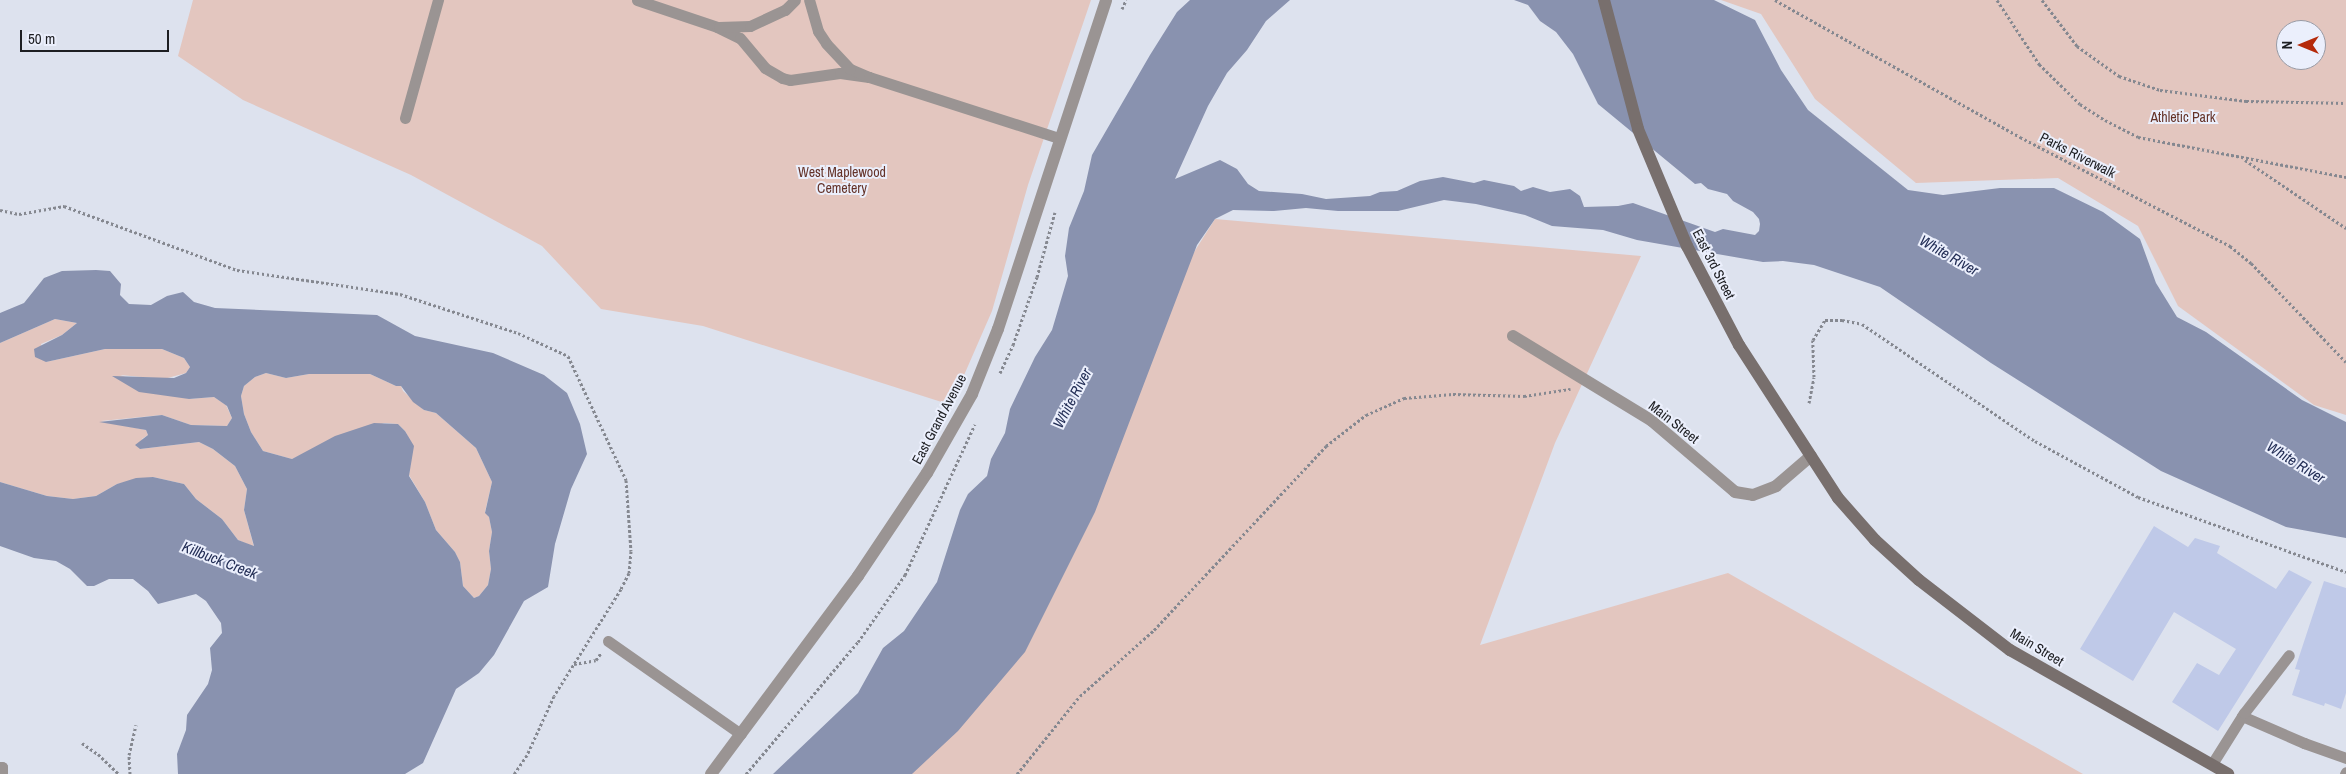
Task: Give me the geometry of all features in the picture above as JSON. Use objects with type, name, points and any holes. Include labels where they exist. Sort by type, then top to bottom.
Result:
[{"type":"main road","name":"East 3rd Street","points":[[1604,0],[1638,129],[1687,246],[1739,345],[1838,498],[1854,516]]},
{"type":"main road","name":"Main Street","points":[[1854,516],[1875,540],[1919,580],[2010,650],[2228,774]]},
{"type":"street","name":"East Grand Avenue","points":[[711,774],[858,576],[927,474],[972,394],[998,329],[1059,138],[1106,0]]},
{"type":"street","name":"Main Street","points":[[1513,336],[1652,421],[1735,492],[1752,495],[1776,486],[1811,456]]},
{"type":"lane","points":[[405,118],[438,0]]},
{"type":"lane","points":[[637,0],[718,27],[740,38],[765,68],[782,78],[790,80],[840,74],[869,77]]},
{"type":"lane","points":[[718,27],[750,26],[785,10],[795,0]]},
{"type":"lane","points":[[809,0],[818,31],[826,43],[850,69],[869,77],[1059,138]]},
{"type":"lane","points":[[608,641],[741,734]]},
{"type":"lane","points":[[2212,764],[2242,716],[2289,655]]},
{"type":"lane","points":[[2242,716],[2346,758]]},
{"type":"lane","points":[[0,767],[2,767],[2,774]]},
{"type":"path","name":"Parks Riverwalk","points":[[1775,0],[2020,137],[2230,246],[2251,263],[2346,362]]},
{"type":"path","points":[[1997,0],[2039,64],[2080,104],[2105,120],[2138,137],[2346,177]]},
{"type":"path","points":[[2042,0],[2077,46],[2119,76],[2160,90],[2246,101],[2346,103]]},
{"type":"path","points":[[2243,158],[2346,228]]},
{"type":"path","points":[[0,210],[19,214],[64,206],[237,270],[400,294],[518,333],[568,356],[626,480],[631,551],[628,573],[621,589],[554,696],[527,755],[514,774]]},
{"type":"path","points":[[1809,403],[1814,377],[1813,340],[1825,320],[1842,320],[1862,324],[2035,441],[2138,497],[2346,572]]},
{"type":"path","points":[[1017,774],[1080,696],[1154,630],[1326,446],[1366,415],[1404,398],[1452,394],[1524,396],[1568,390],[1586,380]]},
{"type":"path","points":[[573,664],[596,660],[608,641]]},
{"type":"path","points":[[130,774],[129,755],[136,725]]},
{"type":"path","points":[[82,744],[98,754],[119,774]]},
{"type":"green space","name":"West Maplewood Cemetery","points":[[193,0],[1091,0],[1028,185],[992,311],[951,405],[703,326],[601,309],[542,246],[411,175],[243,100],[178,56]]},
{"type":"green space","name":"Athletic Park","points":[[1721,0],[2346,0],[2346,415],[2314,405],[2178,306],[2138,226],[2058,178],[1916,183],[1815,99],[1761,14]]},
{"type":"green space","points":[[1215,219],[1641,256],[1555,443],[1480,645],[1728,573],[2083,774],[864,774]]},
{"type":"green space","points":[[55,319],[77,323],[62,335],[41,344],[46,362],[105,349],[162,349],[184,358],[190,367],[186,373],[164,379],[120,375],[189,399],[214,397],[226,405],[232,418],[227,426],[191,425],[162,415],[101,421],[146,430],[148,435],[142,439],[140,449],[199,442],[213,449],[235,466],[247,489],[244,510],[254,547],[238,540],[222,519],[196,499],[184,484],[153,477],[117,484],[96,496],[73,499],[47,496],[0,482],[0,343]]},
{"type":"green space","points":[[266,373],[286,378],[309,374],[370,374],[396,386],[401,386],[403,391],[424,410],[436,413],[476,448],[492,482],[485,512],[489,517],[492,532],[489,551],[491,569],[488,585],[479,596],[474,598],[463,586],[460,562],[455,552],[436,530],[425,502],[409,475],[413,446],[405,431],[398,424],[384,423],[322,445],[292,459],[263,451],[251,432],[244,414],[241,396],[244,386],[255,377]]},
{"type":"water","name":"White River","points":[[1190,0],[1290,0],[1266,21],[1247,50],[1227,73],[1208,106],[1175,179],[1220,160],[1237,169],[1248,184],[1259,191],[1302,194],[1326,199],[1370,196],[1380,192],[1397,191],[1420,181],[1443,177],[1474,183],[1484,180],[1514,186],[1521,191],[1533,187],[1550,192],[1570,189],[1580,196],[1584,207],[1618,206],[1633,203],[1715,232],[1723,229],[1755,235],[1759,231],[1760,224],[1759,219],[1753,212],[1733,201],[1727,194],[1708,189],[1701,183],[1695,184],[1598,104],[1573,54],[1556,32],[1540,21],[1528,5],[1514,0],[1714,0],[1755,20],[1781,70],[1808,110],[1908,190],[1943,195],[2000,188],[2054,188],[2103,212],[2140,239],[2156,283],[2177,317],[2206,332],[2302,400],[2346,422],[2346,538],[2286,527],[2161,471],[1991,363],[1880,287],[1814,265],[1783,261],[1763,262],[1637,240],[1603,230],[1552,226],[1525,215],[1476,204],[1444,200],[1398,211],[1338,211],[1306,208],[1274,211],[1233,210],[1215,219],[1197,245],[1095,512],[1025,652],[958,731],[912,774],[773,774],[858,693],[883,648],[904,631],[937,582],[960,510],[968,494],[987,476],[991,459],[1005,433],[1010,409],[1035,357],[1052,330],[1068,276],[1065,256],[1069,228],[1084,191],[1092,155],[1177,12]]},
{"type":"water","name":"Killbuck Creek","points":[[62,271],[110,271],[121,284],[120,295],[129,304],[151,305],[167,296],[183,292],[194,302],[215,308],[377,315],[415,336],[493,353],[544,375],[567,393],[580,424],[587,454],[571,489],[555,544],[548,587],[524,601],[494,655],[479,673],[456,689],[423,763],[405,774],[178,774],[177,754],[186,730],[187,715],[208,684],[212,670],[210,648],[222,633],[221,623],[206,601],[196,594],[158,604],[148,591],[133,579],[109,579],[94,586],[87,586],[70,569],[56,561],[34,558],[0,546],[0,482],[47,496],[73,499],[96,496],[117,484],[136,478],[153,477],[184,484],[196,499],[222,519],[238,540],[254,546],[244,510],[247,489],[235,466],[213,449],[199,442],[140,449],[135,445],[148,435],[146,430],[99,422],[162,415],[191,425],[227,426],[232,418],[227,406],[214,397],[189,399],[139,392],[112,376],[174,378],[186,373],[190,367],[184,358],[162,349],[105,349],[46,362],[35,357],[34,349],[62,335],[77,323],[55,319],[0,343],[0,313],[24,303],[44,278]],"holes":[[[266,373],[286,378],[309,374],[370,374],[396,386],[401,386],[413,402],[424,410],[436,413],[476,448],[492,482],[485,513],[489,517],[492,532],[489,551],[491,569],[488,585],[479,596],[474,598],[463,586],[460,562],[455,552],[436,530],[425,502],[409,476],[414,446],[405,431],[398,424],[374,423],[335,436],[292,459],[263,451],[251,432],[244,414],[241,396],[244,386],[255,377]]]},
{"type":"building","points":[[2154,526],[2188,547],[2195,538],[2220,546],[2217,553],[2276,589],[2289,570],[2312,582],[2218,731],[2172,702],[2197,663],[2219,675],[2236,649],[2174,612],[2133,681],[2080,649]]},
{"type":"building","points":[[2324,581],[2346,588],[2346,693],[2341,709],[2325,703],[2324,706],[2292,695],[2300,670],[2295,669]]}]
